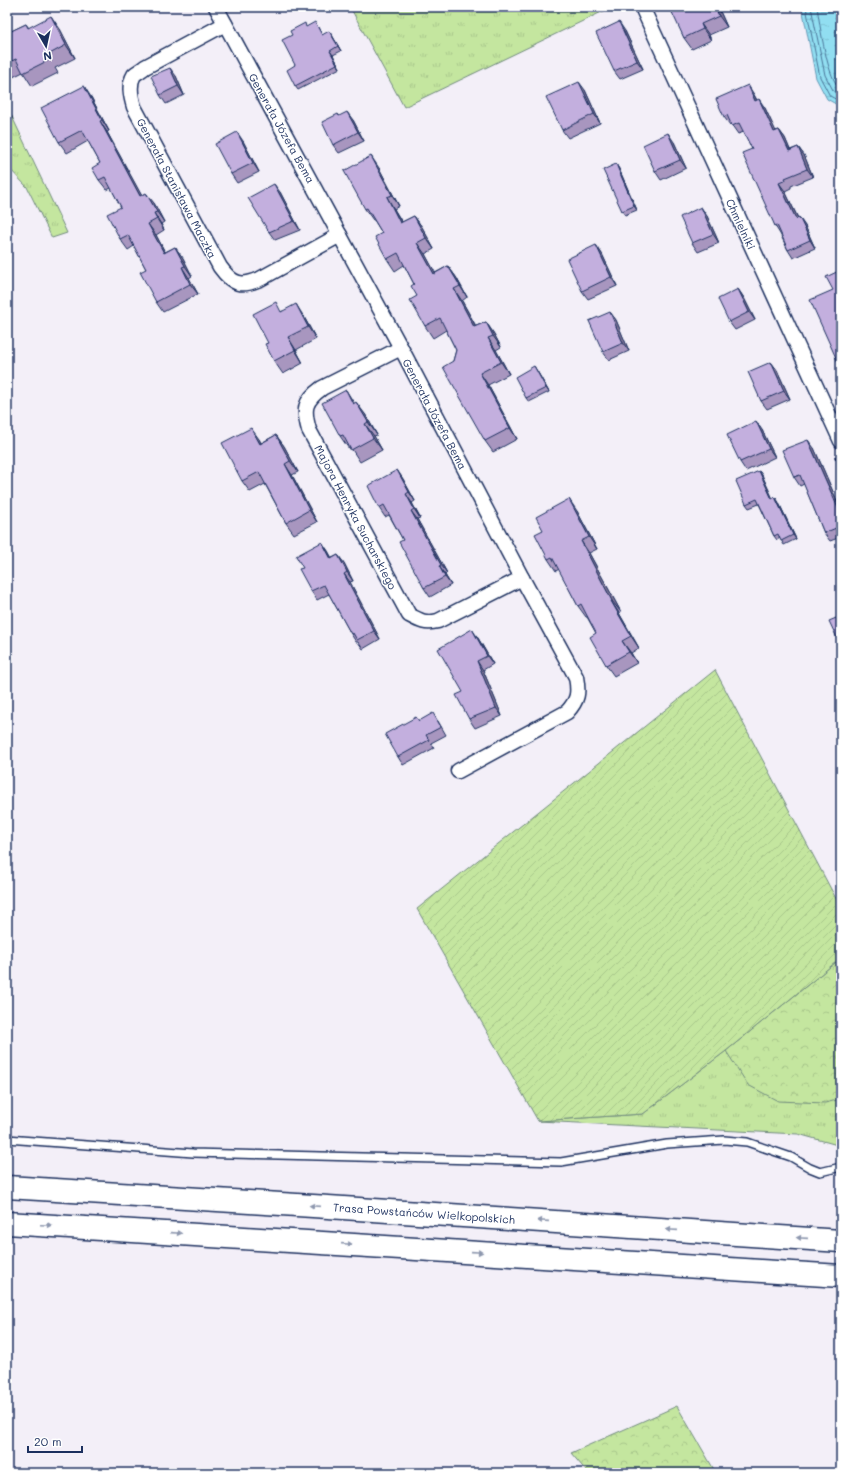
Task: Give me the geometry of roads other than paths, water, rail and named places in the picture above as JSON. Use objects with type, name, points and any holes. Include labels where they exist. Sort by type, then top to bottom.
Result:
[{"type":"highway","name":"Trasa Powstańców Wielkopolskich","points":[[7,1187],[321,1206],[841,1241]]},
{"type":"highway","points":[[7,1223],[841,1276]]},
{"type":"street","name":"Generała Józefa Bema","points":[[216,7],[401,348],[576,677],[578,696],[574,705],[568,712],[458,771]]},
{"type":"street","name":"Chmielniki","points":[[642,7],[841,441]]},
{"type":"street","name":"Generała Stanisława Maczka","points":[[225,24],[135,75],[131,85],[130,95],[134,107],[220,267],[227,277],[237,282],[247,284],[260,279],[340,235]]},
{"type":"street","name":"Majora Henryka Sucharskiego","points":[[401,348],[322,388],[312,396],[306,407],[306,418],[309,430],[409,615],[428,623],[438,622],[522,578]]},
{"type":"lane","points":[[7,1140],[193,1153],[561,1162],[667,1144],[724,1140],[747,1142],[791,1156],[810,1168],[820,1172],[841,1166]]},
{"type":"water","points":[[802,7],[841,7],[841,107],[827,99],[816,78]]}]
